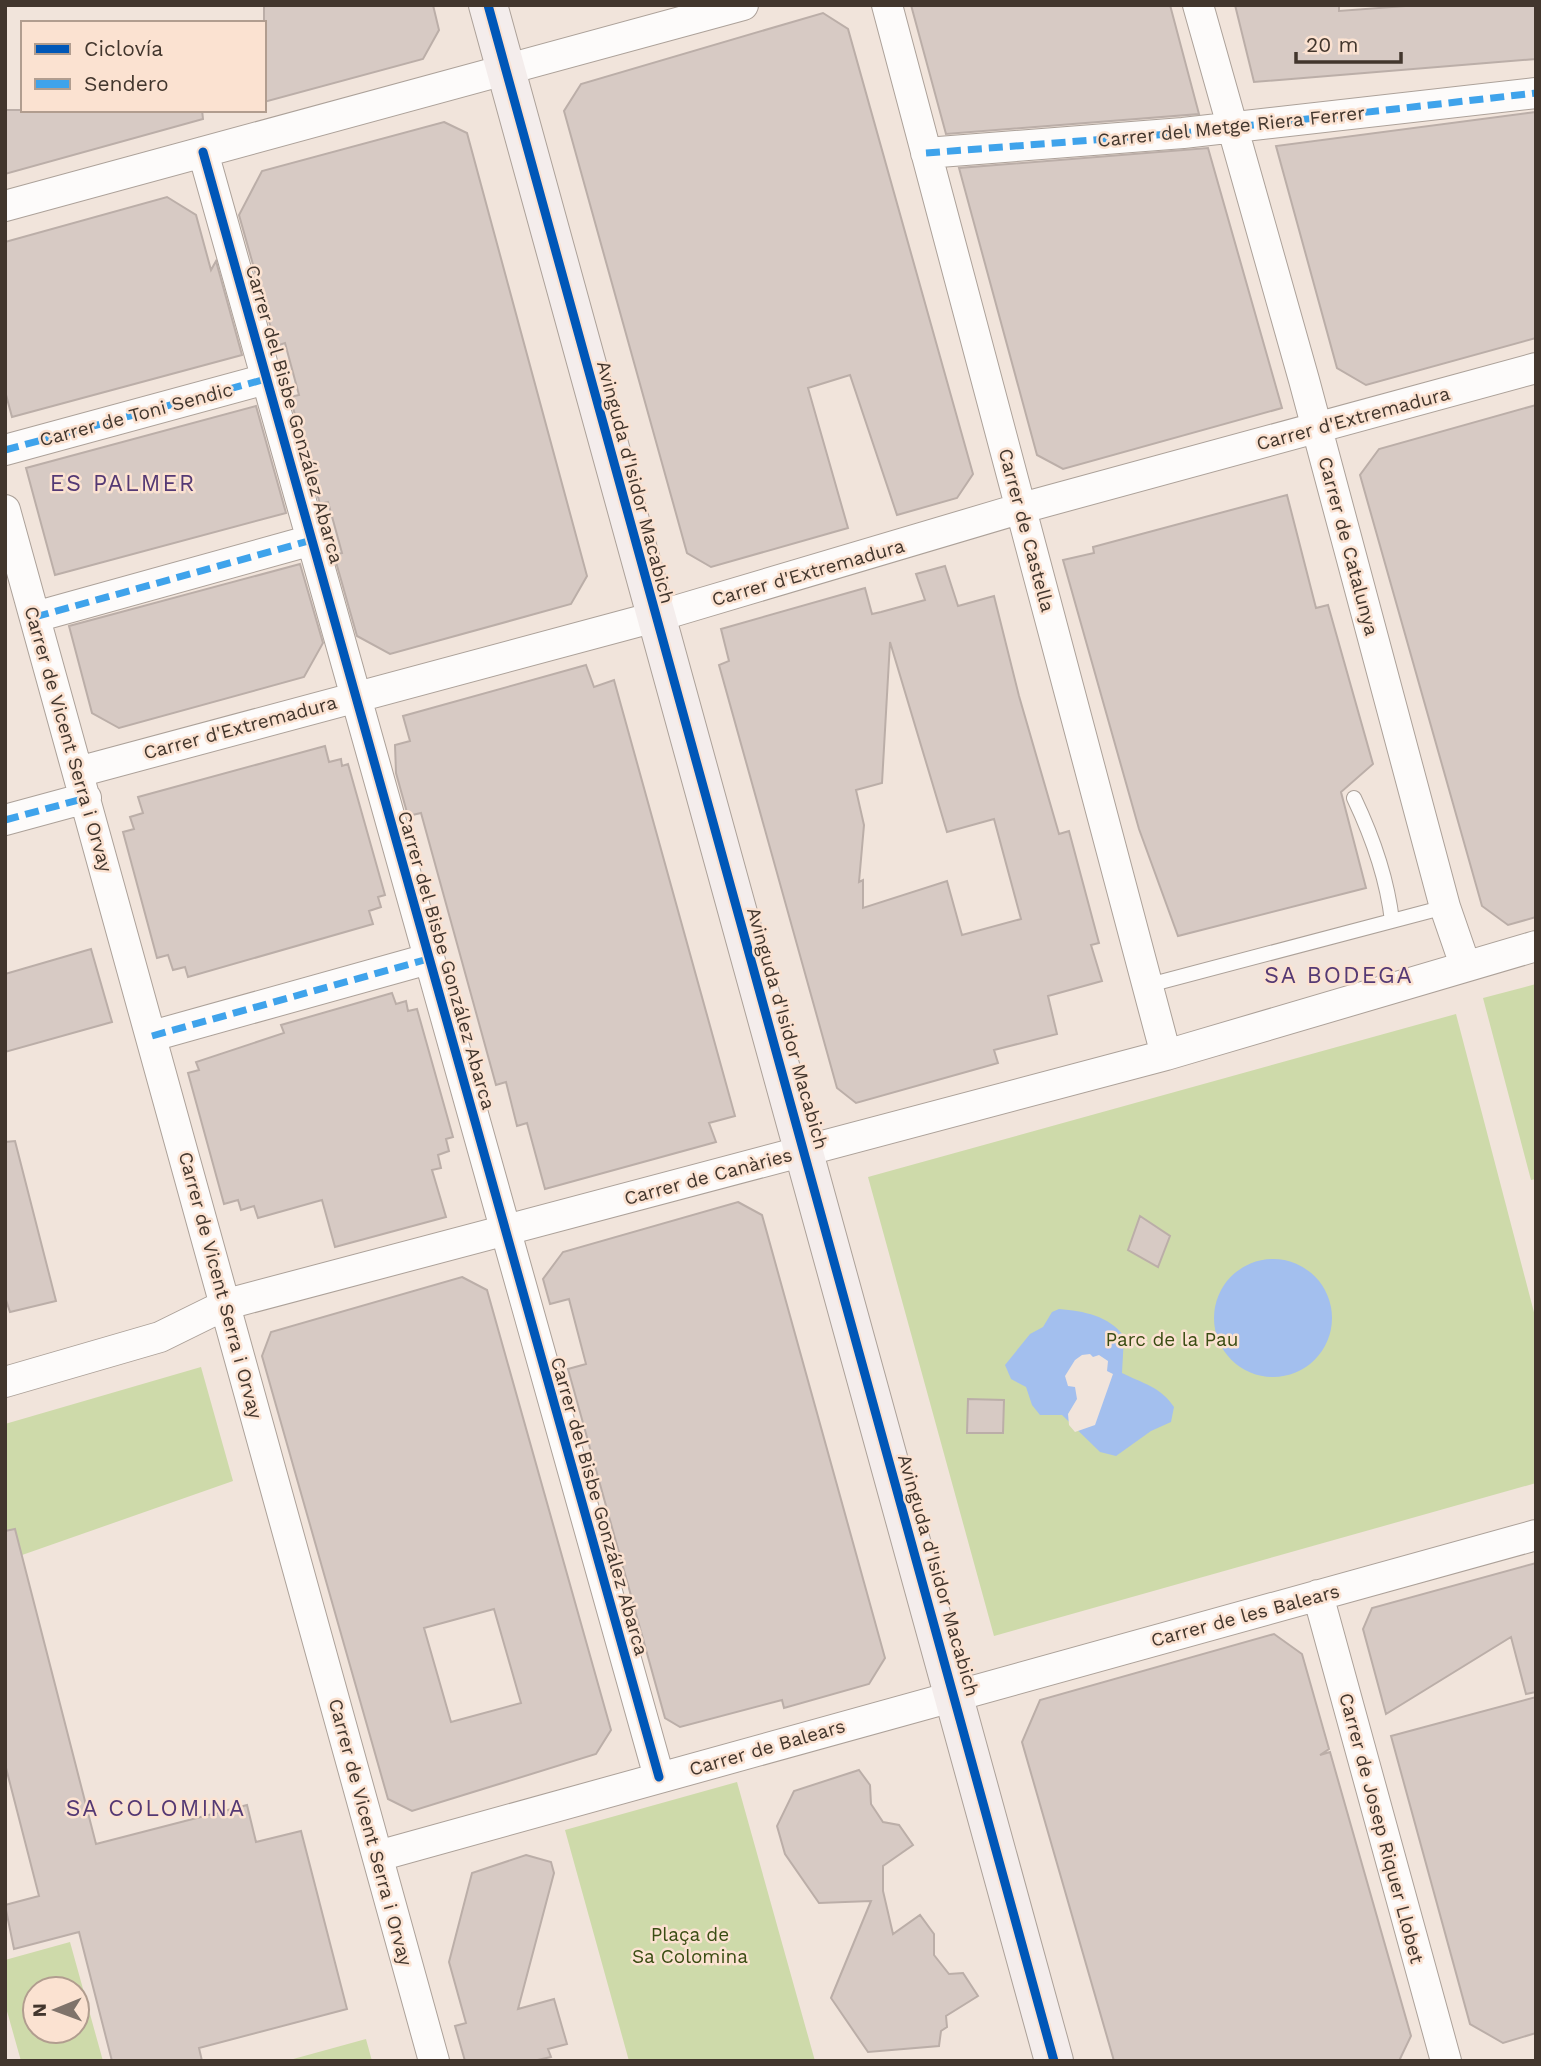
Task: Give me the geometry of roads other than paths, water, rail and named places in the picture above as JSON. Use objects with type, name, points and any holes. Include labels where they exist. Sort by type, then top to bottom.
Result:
[{"type":"street","name":"Avinguda d'Isidor Macabich","points":[[488,5],[1054,2061]]},
{"type":"street","points":[[5,206],[743,5]]},
{"type":"street","name":"Carrer de Castella","points":[[887,5],[1166,1055]]},
{"type":"street","name":"Carrer de Catalunya","points":[[1198,5],[1317,428],[1445,907],[1465,965]]},
{"type":"street","name":"Carrer del Metge Riera Ferrer","points":[[926,153],[1183,133],[1536,93]]},
{"type":"street","name":"Carrer del Bisbe González Abarca","points":[[203,152],[659,1777]]},
{"type":"street","name":"Carrer d'Extremadura","points":[[5,820],[82,785],[355,695],[655,617],[1021,508],[1536,368]]},
{"type":"street","name":"Carrer de Toni Sendic","points":[[5,450],[267,379]]},
{"type":"street","name":"Carrer de Vicent Serra i Orvay","points":[[5,510],[227,1304],[434,2061]]},
{"type":"street","points":[[35,617],[312,540]]},
{"type":"street","name":"Carrer de Canàries","points":[[5,1382],[160,1337],[227,1304],[1166,1055],[1536,946]]},
{"type":"street","name":"Carrer del Bisbe González Abarca","points":[[152,1036],[428,959]]},
{"type":"street","name":"Carrer de les Balears","points":[[954,1695],[1536,1535]]},
{"type":"street","name":"Carrer de Josep Riquer Llobet","points":[[1318,1595],[1446,2061]]},
{"type":"street","name":"Carrer de Balears","points":[[378,1856],[954,1695]]},
{"type":"lane","points":[[1353,798],[1371,835],[1388,887],[1392,920]]},
{"type":"lane","points":[[1149,985],[1445,907]]},
{"type":"water","points":[[1273,1259],[1284,1260],[1306,1269],[1322,1285],[1331,1307],[1331,1329],[1322,1351],[1306,1367],[1284,1376],[1273,1377],[1262,1376],[1240,1367],[1224,1351],[1215,1329],[1214,1318],[1215,1307],[1224,1285],[1240,1269],[1262,1260]]},
{"type":"water","points":[[1059,1309],[1095,1316],[1118,1329],[1124,1336],[1122,1373],[1151,1386],[1169,1400],[1174,1407],[1171,1422],[1151,1431],[1116,1456],[1100,1452],[1062,1415],[1040,1415],[1032,1405],[1026,1387],[1011,1379],[1005,1365],[1030,1334],[1043,1327],[1052,1312]]},
{"type":"district","name":"ES PALMER","points":[[123,483]]},
{"type":"district","name":"SA BODEGA","points":[[1339,975]]},
{"type":"district","name":"SA COLOMINA","points":[[156,1808]]},
{"type":"park label","name":"Parc de la Pau","points":[[1172,1339]]},
{"type":"park label","name":"Plaça de Sa Colomina","points":[[690,1945]]}]
